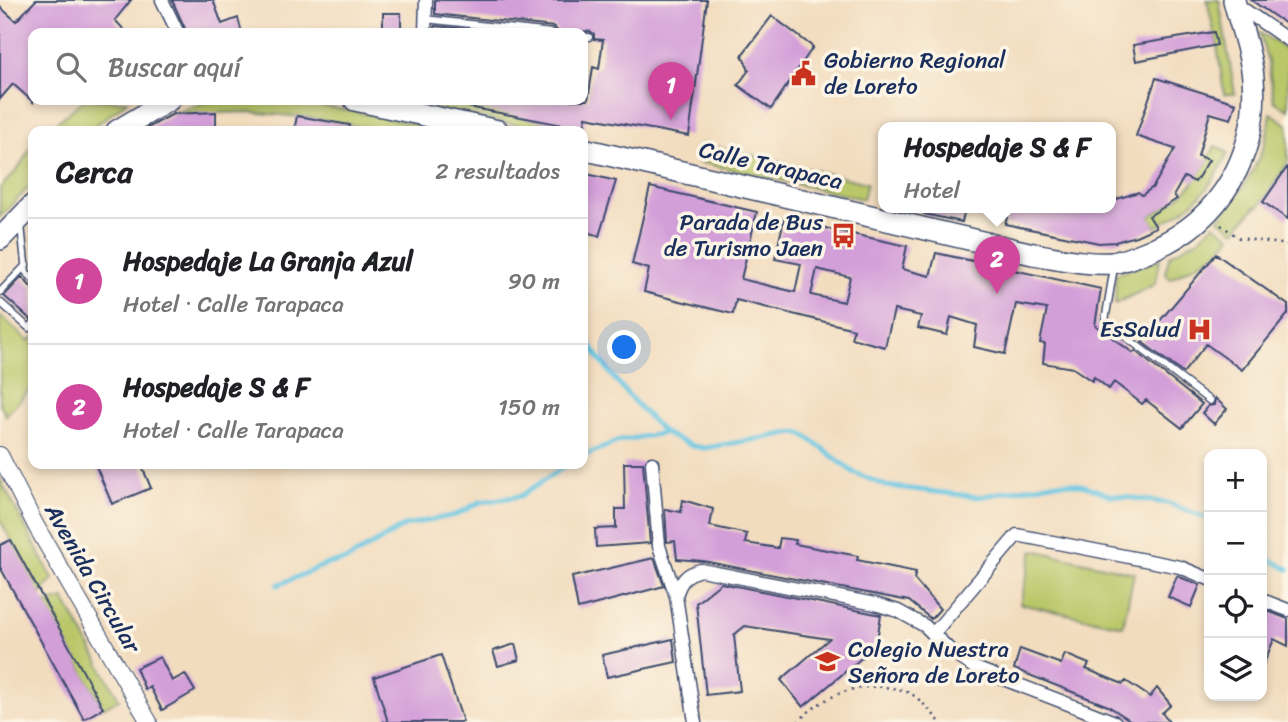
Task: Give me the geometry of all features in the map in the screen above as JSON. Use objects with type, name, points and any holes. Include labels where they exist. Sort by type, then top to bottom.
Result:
[{"type":"main road","name":"Calle Tarapaca","points":[[588,150],[1033,254],[1081,262],[1114,263],[1175,239],[1207,214],[1233,180],[1246,146],[1252,111],[1253,75],[1234,2]]},
{"type":"main road","points":[[125,126],[161,105]]},
{"type":"main road","points":[[398,105],[423,108],[482,126]]},
{"type":"main road","points":[[0,239],[27,212]]},
{"type":"street","points":[[162,0],[176,28]]},
{"type":"street","points":[[425,28],[426,0]]},
{"type":"street","points":[[1234,2],[1288,40]]},
{"type":"street","name":"Avenida Circular","points":[[0,455],[36,526],[149,722]]},
{"type":"street","points":[[652,463],[659,546],[676,596],[695,722]]},
{"type":"street","points":[[933,634],[1017,535],[1180,567],[1204,577]]},
{"type":"street","points":[[676,596],[684,578],[701,569],[875,604],[898,611],[925,626],[975,668],[1115,722]]},
{"type":"street","points":[[1267,602],[1288,610]]},
{"type":"lane","points":[[425,19],[507,28]]},
{"type":"lane","points":[[27,212],[28,274]]},
{"type":"lane","points":[[1114,263],[1105,321],[1210,401]]},
{"type":"lane","points":[[0,292],[26,265]]},
{"type":"lane","points":[[0,302],[28,327]]},
{"type":"path","points":[[1207,214],[1239,238],[1288,245]]},
{"type":"path","points":[[798,722],[834,695],[862,687],[875,687],[913,694],[940,722]]},
{"type":"green space","points":[[1207,0],[1219,0],[1235,94],[1224,94]]},
{"type":"green space","points":[[1259,32],[1288,51],[1288,110],[1274,101],[1268,62]]},
{"type":"green space","points":[[78,105],[123,105],[95,126],[52,126]]},
{"type":"green space","points":[[198,105],[314,105],[423,126],[356,126],[313,118],[250,112],[173,114]]},
{"type":"green space","points":[[461,105],[571,126],[524,126],[439,110],[433,106]]},
{"type":"green space","points":[[1271,113],[1288,125],[1288,162],[1259,207],[1256,206],[1235,231],[1219,219],[1238,194],[1259,158]]},
{"type":"green space","points":[[703,144],[867,183],[863,199],[698,162]]},
{"type":"green space","points":[[1215,146],[1228,153],[1207,188],[1190,205],[1156,227],[1149,217],[1189,188]]},
{"type":"green space","points":[[28,152],[28,188],[0,217],[0,188],[18,169]]},
{"type":"green space","points":[[1214,224],[1231,237],[1216,254],[1170,279],[1165,272],[1170,255],[1200,238]]},
{"type":"green space","points":[[1160,259],[1155,284],[1115,304],[1116,274]]},
{"type":"green space","points":[[0,315],[28,341],[28,391],[6,415],[0,405]]},
{"type":"green space","points":[[0,479],[53,579],[40,595],[0,520]]},
{"type":"green space","points":[[1033,550],[1134,573],[1123,626],[1020,604]]},
{"type":"green space","points":[[64,599],[119,699],[103,708],[45,604]]},
{"type":"building","points":[[36,0],[131,0],[115,20],[122,28],[28,28],[28,98],[13,84],[0,99],[0,7],[16,21]]},
{"type":"building","points":[[172,0],[213,0],[222,24],[238,18],[241,28],[185,28]]},
{"type":"building","points":[[435,0],[707,0],[689,136],[586,117],[584,126],[568,126],[468,107],[588,105],[593,67],[599,69],[603,40],[594,39],[594,34],[588,31],[588,28],[555,28],[435,14]]},
{"type":"building","points":[[1251,0],[1288,0],[1288,25],[1277,18]]},
{"type":"building","points":[[383,13],[401,13],[401,28],[383,28]]},
{"type":"building","points":[[772,16],[813,47],[771,109],[738,85],[749,70],[742,55]]},
{"type":"building","points":[[1214,32],[1217,45],[1136,61],[1133,45]]},
{"type":"building","points":[[1156,78],[1236,103],[1231,119],[1210,113],[1198,156],[1209,160],[1195,182],[1184,177],[1174,195],[1177,199],[1149,216],[1156,227],[1115,242],[1099,243],[1005,224],[1008,213],[1116,213],[1116,199],[1138,192],[1142,195],[1153,187],[1175,149],[1136,136]]},
{"type":"building","points":[[216,112],[216,126],[151,126],[173,114]]},
{"type":"building","points":[[297,116],[350,125],[350,126],[295,126]]},
{"type":"building","points":[[1288,166],[1288,219],[1263,202]]},
{"type":"building","points":[[588,174],[616,181],[599,236],[588,233]]},
{"type":"building","points":[[650,187],[757,212],[741,279],[795,292],[801,264],[775,259],[784,219],[907,246],[902,269],[930,276],[936,253],[1101,289],[1095,325],[1133,353],[1135,351],[1202,404],[1182,428],[1146,400],[1142,404],[1114,382],[1109,389],[1094,377],[1092,381],[1073,368],[1043,363],[1045,344],[1040,343],[1047,309],[1016,304],[1005,354],[974,347],[977,325],[951,317],[947,335],[918,328],[921,316],[894,310],[885,347],[851,338],[854,329],[736,300],[733,314],[644,292],[649,269],[632,264]],"holes":[[[817,269],[850,277],[844,302],[811,295]]]},
{"type":"building","points":[[924,213],[964,213],[962,222]]},
{"type":"building","name":"EsSalud","points":[[1216,254],[1288,305],[1288,314],[1242,370],[1206,344],[1183,373],[1142,342]]},
{"type":"building","points":[[22,277],[28,284],[28,317],[4,296]]},
{"type":"building","points":[[1215,398],[1227,409],[1214,424],[1202,413],[1208,406],[1214,405]]},
{"type":"building","points":[[624,463],[643,463],[650,543],[596,547],[595,529],[616,528],[616,509],[625,509]]},
{"type":"building","points":[[97,469],[143,469],[151,488],[112,504]]},
{"type":"building","points":[[683,500],[713,509],[710,526],[747,534],[745,543],[778,548],[780,538],[796,540],[795,544],[858,556],[857,560],[916,572],[914,579],[940,609],[931,619],[909,601],[703,561],[677,559],[675,541],[667,542],[665,509],[681,512]]},
{"type":"building","points":[[11,540],[103,708],[84,719],[0,567],[0,545]]},
{"type":"building","points":[[654,558],[664,586],[578,609],[572,577]]},
{"type":"building","points":[[1177,576],[1200,585],[1191,607],[1168,597]]},
{"type":"building","points":[[721,583],[881,615],[876,646],[803,707],[781,680],[829,639],[745,626],[734,635],[740,691],[706,695],[696,603]]},
{"type":"building","points":[[1267,611],[1288,619],[1288,646],[1274,639],[1267,656]]},
{"type":"building","points":[[673,639],[676,662],[607,677],[602,655]]},
{"type":"building","points":[[515,644],[519,660],[498,666],[493,651]]},
{"type":"building","points":[[1020,649],[1061,664],[1065,654],[1089,664],[1086,669],[1123,684],[1126,681],[1150,697],[1157,688],[1171,705],[1162,713],[1169,722],[1133,722],[1108,706],[1014,669]]},
{"type":"building","points":[[441,655],[463,722],[388,722],[374,677]]},
{"type":"building","points":[[160,657],[172,681],[185,674],[195,691],[162,710],[150,687],[145,690],[136,668]]},
{"type":"waterway","points":[[588,341],[610,373],[664,433]]},
{"type":"waterway","points":[[588,454],[619,441],[664,433],[692,446],[705,448],[797,432],[805,435],[853,472],[886,486],[979,497],[1052,483],[1069,483],[1110,495],[1167,503],[1204,517]]},
{"type":"waterway","points":[[278,585],[327,564],[347,560],[406,525],[456,515],[480,502],[521,496],[561,469]]},
{"type":"waterway","points":[[1267,558],[1288,569]]},
{"type":"place","name":"Gobierno Regional de Loreto","points":[[804,73]]},
{"type":"place","name":"Hospedaje La Granja Azul","points":[[671,120]]},
{"type":"place","name":"Parada de Bus de Turismo Jaen","points":[[843,235]]},
{"type":"place","name":"Hospedaje S & F","points":[[997,294]]},
{"type":"place","name":"EsSalud","points":[[1200,329]]},
{"type":"place","name":"Colegio Nuestra Señora de Loreto","points":[[828,662]]}]
